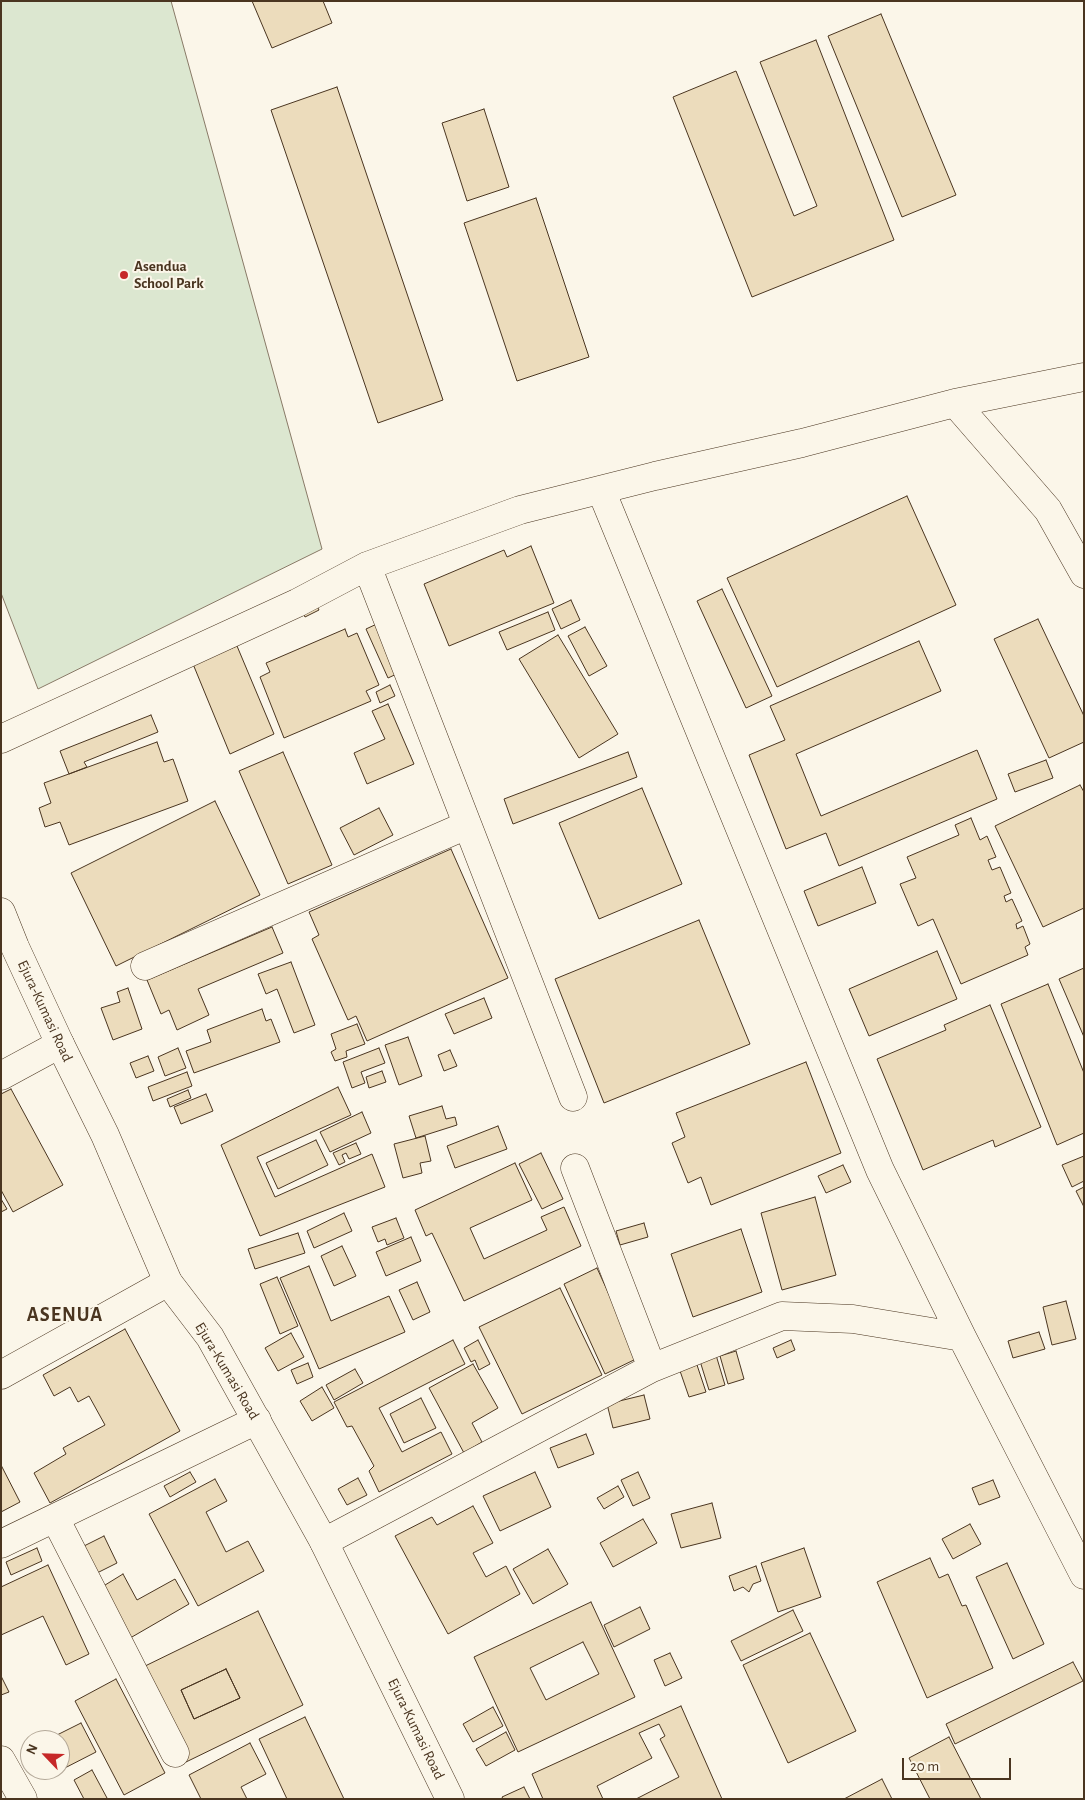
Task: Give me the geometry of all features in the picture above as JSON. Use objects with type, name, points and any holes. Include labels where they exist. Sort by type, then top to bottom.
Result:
[{"type":"street","points":[[1,739],[297,603],[367,566],[520,510],[956,403],[1084,377]]},
{"type":"street","points":[[956,403],[1048,510],[1084,574]]},
{"type":"street","points":[[601,490],[880,1170],[962,1338],[1084,1575]]},
{"type":"street","points":[[367,566],[572,1096]]},
{"type":"street","points":[[145,966],[467,825]]},
{"type":"street","name":"Ejura-Kumasi Road","points":[[1,912],[15,947],[60,1044],[105,1135],[168,1282],[210,1337],[324,1542],[450,1799]]},
{"type":"street","points":[[1,1076],[60,1044]]},
{"type":"street","points":[[575,1168],[652,1368]]},
{"type":"street","points":[[1,1375],[168,1282]]},
{"type":"street","points":[[324,1542],[652,1368],[782,1316],[853,1318],[962,1338]]},
{"type":"street","points":[[1,1544],[257,1420]]},
{"type":"street","points":[[56,1518],[175,1753]]},
{"type":"street","points":[[1,1760],[23,1799]]},
{"type":"green space","name":"Asendua School Park","points":[[1,1],[171,1],[322,549],[38,689],[1,593]]},
{"type":"building","points":[[252,1],[323,1],[332,23],[272,48]]},
{"type":"building","points":[[881,14],[956,195],[902,217],[828,36]]},
{"type":"building","points":[[816,40],[894,240],[752,297],[673,97],[736,71],[794,216],[817,206],[760,62]]},
{"type":"building","points":[[337,87],[443,400],[378,423],[271,110]]},
{"type":"building","points":[[484,109],[509,187],[467,201],[442,123]]},
{"type":"building","points":[[536,198],[589,357],[517,381],[464,223]]},
{"type":"building","points":[[907,496],[956,605],[777,687],[727,578]]},
{"type":"building","points":[[531,546],[554,603],[449,646],[424,584],[504,550],[507,557]]},
{"type":"building","points":[[722,589],[772,696],[746,708],[697,601]]},
{"type":"building","points":[[313,598],[319,610],[305,617],[299,605]]},
{"type":"building","points":[[571,600],[580,620],[561,629],[552,609]]},
{"type":"building","points":[[548,612],[555,630],[507,650],[499,632]]},
{"type":"building","points":[[1038,619],[1084,716],[1084,742],[1049,758],[994,639]]},
{"type":"building","points":[[379,623],[401,672],[388,678],[366,629]]},
{"type":"building","points":[[585,627],[607,666],[589,676],[568,636]]},
{"type":"building","points":[[345,629],[348,637],[357,633],[379,685],[366,691],[371,701],[284,738],[260,677],[270,672],[266,663]]},
{"type":"building","points":[[558,635],[618,734],[579,758],[519,659]]},
{"type":"building","points":[[919,641],[941,691],[796,754],[821,816],[977,750],[997,799],[839,866],[826,833],[786,849],[749,755],[785,740],[770,706]]},
{"type":"building","points":[[237,646],[274,734],[230,754],[193,664]]},
{"type":"building","points":[[390,685],[395,696],[380,703],[376,692]]},
{"type":"building","points":[[388,704],[414,764],[367,784],[354,753],[385,739],[372,711]]},
{"type":"building","points":[[151,715],[158,732],[84,762],[87,767],[69,774],[60,751]]},
{"type":"building","points":[[157,742],[164,762],[173,759],[188,801],[69,845],[60,822],[45,827],[39,808],[51,803],[44,783]]},
{"type":"building","points":[[283,752],[332,865],[288,884],[239,771]]},
{"type":"building","points":[[628,752],[637,777],[513,824],[504,799]]},
{"type":"building","points":[[1046,760],[1053,778],[1015,792],[1008,774]]},
{"type":"building","points":[[1080,785],[1084,792],[1084,908],[1043,927],[995,826]]},
{"type":"building","points":[[642,788],[682,884],[599,919],[559,823]]},
{"type":"building","points":[[215,801],[260,895],[116,966],[71,873]]},
{"type":"building","points":[[379,808],[393,835],[354,855],[340,828]]},
{"type":"building","points":[[971,818],[980,840],[987,836],[996,857],[988,860],[992,870],[1000,867],[1011,893],[1004,896],[1006,902],[1012,899],[1022,921],[1016,924],[1017,929],[1023,926],[1030,944],[1025,947],[1028,955],[961,984],[933,919],[918,926],[900,884],[916,878],[907,857],[959,835],[955,825]]},
{"type":"building","points":[[451,849],[508,978],[367,1041],[356,1016],[348,1020],[312,939],[319,935],[309,912]]},
{"type":"building","points":[[862,867],[876,903],[818,926],[804,891]]},
{"type":"building","points":[[699,920],[750,1044],[604,1103],[555,979]]},
{"type":"building","points":[[272,927],[283,953],[198,989],[209,1015],[177,1030],[169,1010],[161,1014],[147,980]]},
{"type":"building","points":[[937,951],[957,999],[869,1036],[849,989]]},
{"type":"building","points":[[291,962],[315,1025],[294,1033],[277,989],[266,994],[258,974]]},
{"type":"building","points":[[1084,968],[1084,1037],[1059,979]]},
{"type":"building","points":[[1048,984],[1084,1073],[1084,1133],[1057,1145],[1001,1004]]},
{"type":"building","points":[[128,988],[142,1029],[113,1040],[101,1008],[120,1002],[117,992]]},
{"type":"building","points":[[484,998],[492,1018],[454,1034],[445,1014]]},
{"type":"building","points":[[990,1005],[1041,1127],[995,1147],[993,1140],[923,1170],[877,1059],[946,1030],[944,1025]]},
{"type":"building","points":[[262,1009],[266,1021],[271,1019],[280,1042],[194,1073],[186,1051],[211,1042],[207,1030]]},
{"type":"building","points":[[357,1024],[365,1044],[346,1051],[347,1057],[335,1061],[331,1052],[336,1049],[331,1034]]},
{"type":"building","points":[[408,1037],[422,1076],[399,1085],[385,1045]]},
{"type":"building","points":[[178,1048],[186,1068],[165,1076],[158,1057]]},
{"type":"building","points":[[379,1048],[385,1063],[361,1072],[365,1083],[352,1088],[343,1062]]},
{"type":"building","points":[[450,1050],[457,1066],[444,1071],[438,1055]]},
{"type":"building","points":[[148,1056],[154,1071],[136,1078],[130,1063]]},
{"type":"building","points":[[806,1062],[841,1153],[711,1205],[701,1177],[688,1183],[672,1143],[685,1137],[676,1113]]},
{"type":"building","points":[[382,1071],[386,1082],[369,1088],[366,1077]]},
{"type":"building","points":[[187,1072],[192,1086],[153,1101],[148,1087]]},
{"type":"building","points":[[338,1087],[351,1115],[257,1157],[275,1197],[372,1154],[385,1187],[260,1236],[221,1145]]},
{"type":"building","points":[[11,1089],[63,1185],[13,1212],[1,1190],[1,1094]]},
{"type":"building","points":[[188,1090],[191,1098],[170,1107],[167,1099]]},
{"type":"building","points":[[206,1094],[213,1111],[181,1124],[174,1107]]},
{"type":"building","points":[[442,1106],[446,1119],[455,1117],[457,1125],[416,1138],[409,1116]]},
{"type":"building","points":[[362,1112],[371,1133],[330,1152],[320,1132]]},
{"type":"building","points":[[498,1126],[507,1149],[455,1168],[447,1146]]},
{"type":"building","points":[[425,1136],[431,1161],[420,1163],[422,1173],[403,1178],[394,1144]]},
{"type":"building","points":[[316,1140],[328,1165],[278,1189],[266,1163]]},
{"type":"building","points":[[356,1143],[361,1154],[349,1159],[346,1153],[342,1155],[345,1162],[339,1165],[333,1153]]},
{"type":"building","points":[[541,1153],[563,1199],[542,1209],[519,1164]]},
{"type":"building","points":[[1084,1156],[1084,1181],[1072,1187],[1062,1165]]},
{"type":"building","points":[[515,1163],[532,1200],[470,1228],[484,1259],[547,1230],[541,1217],[564,1207],[581,1246],[464,1301],[432,1233],[426,1236],[415,1210]]},
{"type":"building","points":[[843,1165],[851,1182],[826,1193],[818,1176]]},
{"type":"building","points":[[1084,1187],[1084,1207],[1076,1191]]},
{"type":"building","points":[[815,1197],[836,1275],[782,1290],[761,1213]]},
{"type":"building","points":[[1,1199],[7,1209],[1,1212]]},
{"type":"building","points":[[344,1213],[352,1231],[314,1248],[307,1231]]},
{"type":"building","points":[[396,1218],[404,1238],[387,1245],[385,1239],[378,1242],[372,1227]]},
{"type":"building","points":[[644,1223],[648,1237],[620,1245],[616,1231]]},
{"type":"building","points":[[741,1229],[762,1292],[693,1317],[671,1254]]},
{"type":"building","points":[[298,1233],[305,1253],[255,1269],[248,1249]]},
{"type":"building","points":[[411,1237],[421,1261],[386,1276],[376,1252]]},
{"type":"building","points":[[342,1246],[356,1276],[334,1286],[321,1256]]},
{"type":"building","points":[[309,1266],[331,1321],[389,1296],[405,1332],[319,1369],[280,1278]]},
{"type":"building","points":[[597,1268],[638,1358],[605,1374],[564,1284]]},
{"type":"building","points":[[277,1277],[298,1326],[280,1334],[260,1284]]},
{"type":"building","points":[[417,1282],[430,1312],[413,1320],[399,1290]]},
{"type":"building","points":[[560,1288],[602,1375],[522,1414],[479,1327]]},
{"type":"building","points":[[1066,1301],[1076,1339],[1052,1345],[1043,1307]]},
{"type":"building","points":[[125,1329],[180,1431],[50,1503],[34,1473],[66,1454],[63,1448],[105,1425],[89,1396],[78,1402],[70,1387],[54,1396],[43,1375]]},
{"type":"building","points":[[1039,1332],[1045,1349],[1013,1358],[1008,1341]]},
{"type":"building","points":[[291,1333],[304,1357],[278,1371],[265,1348]]},
{"type":"building","points":[[453,1340],[465,1364],[379,1408],[402,1452],[441,1432],[452,1454],[379,1492],[369,1471],[374,1466],[352,1426],[347,1427],[334,1402]]},
{"type":"building","points":[[478,1340],[490,1364],[479,1370],[475,1360],[471,1362],[464,1348]]},
{"type":"building","points":[[791,1340],[795,1350],[777,1358],[773,1348]]},
{"type":"building","points":[[736,1351],[744,1379],[728,1384],[720,1356]]},
{"type":"building","points":[[716,1355],[725,1385],[709,1390],[700,1361]]},
{"type":"building","points":[[696,1362],[706,1392],[689,1397],[679,1368]]},
{"type":"building","points":[[308,1363],[313,1377],[297,1384],[291,1370]]},
{"type":"building","points":[[473,1364],[498,1408],[472,1423],[482,1442],[464,1453],[429,1388]]},
{"type":"building","points":[[355,1369],[363,1383],[334,1400],[326,1385]]},
{"type":"building","points":[[322,1387],[334,1408],[312,1421],[300,1401]]},
{"type":"building","points":[[644,1395],[650,1419],[613,1428],[607,1404]]},
{"type":"building","points":[[421,1398],[436,1428],[404,1443],[390,1414]]},
{"type":"building","points":[[586,1434],[594,1454],[558,1468],[550,1448]]},
{"type":"building","points":[[1,1465],[20,1502],[1,1512]]},
{"type":"building","points":[[190,1472],[196,1482],[170,1497],[164,1486]]},
{"type":"building","points":[[535,1472],[551,1507],[500,1531],[483,1496]]},
{"type":"building","points":[[638,1472],[650,1498],[633,1506],[621,1480]]},
{"type":"building","points":[[358,1478],[367,1495],[347,1505],[338,1489]]},
{"type":"building","points":[[215,1479],[227,1501],[206,1512],[226,1552],[248,1541],[264,1571],[198,1606],[149,1514]]},
{"type":"building","points":[[993,1480],[1000,1497],[979,1505],[972,1488]]},
{"type":"building","points":[[618,1486],[624,1497],[604,1509],[597,1498]]},
{"type":"building","points":[[712,1503],[721,1538],[681,1548],[671,1514]]},
{"type":"building","points":[[473,1506],[493,1543],[473,1553],[486,1577],[506,1566],[520,1594],[448,1634],[395,1536],[432,1517],[437,1525]]},
{"type":"building","points":[[643,1519],[657,1543],[613,1567],[600,1543]]},
{"type":"building","points":[[970,1524],[981,1544],[953,1559],[942,1539]]},
{"type":"building","points":[[104,1536],[117,1563],[91,1576],[78,1549]]},
{"type":"building","points":[[37,1548],[42,1561],[11,1575],[6,1562]]},
{"type":"building","points":[[804,1548],[821,1597],[778,1612],[761,1563]]},
{"type":"building","points":[[548,1549],[568,1584],[533,1604],[513,1569]]},
{"type":"building","points":[[930,1558],[939,1578],[948,1574],[962,1606],[966,1605],[993,1668],[927,1698],[877,1582]]},
{"type":"building","points":[[1007,1563],[1044,1644],[1013,1659],[976,1577]]},
{"type":"building","points":[[48,1565],[89,1654],[66,1665],[43,1616],[1,1635],[1,1587]]},
{"type":"building","points":[[756,1566],[761,1581],[753,1584],[749,1592],[743,1587],[734,1591],[729,1576]]},
{"type":"building","points":[[123,1574],[137,1600],[175,1579],[189,1604],[125,1641],[97,1590]]},
{"type":"building","points":[[591,1602],[635,1697],[518,1752],[474,1657]],"holes":[[[583,1642],[599,1674],[546,1700],[530,1668]]]},
{"type":"building","points":[[640,1607],[650,1629],[614,1647],[604,1625]]},
{"type":"building","points":[[793,1610],[803,1631],[741,1661],[731,1641]]},
{"type":"building","points":[[258,1611],[303,1705],[186,1762],[141,1668]],"holes":[[[226,1669],[240,1698],[194,1719],[181,1690]]]},
{"type":"building","points":[[810,1633],[856,1731],[788,1763],[743,1665]]},
{"type":"building","points":[[670,1653],[682,1678],[665,1686],[654,1660]]},
{"type":"building","points":[[1073,1662],[1083,1681],[955,1744],[946,1724]]},
{"type":"building","points":[[226,1669],[240,1698],[194,1719],[181,1690]]},
{"type":"building","points":[[1,1676],[9,1692],[1,1695]]},
{"type":"building","points":[[116,1679],[165,1773],[124,1795],[75,1701]]},
{"type":"building","points":[[681,1706],[722,1799],[636,1799],[679,1777],[660,1739],[665,1736],[659,1724],[639,1733],[652,1758],[597,1786],[603,1799],[543,1799],[532,1774]]},
{"type":"building","points":[[493,1707],[503,1726],[473,1742],[463,1724]]},
{"type":"building","points":[[305,1717],[344,1799],[287,1799],[259,1739]]},
{"type":"building","points":[[81,1723],[96,1752],[70,1765],[70,1730],[67,1730]]},
{"type":"building","points":[[506,1732],[515,1750],[486,1766],[476,1749]]},
{"type":"building","points":[[949,1737],[981,1799],[930,1799],[909,1758]]},
{"type":"building","points":[[250,1743],[266,1774],[241,1787],[247,1799],[201,1799],[189,1775]]},
{"type":"building","points":[[92,1770],[107,1798],[105,1799],[84,1799],[74,1780]]},
{"type":"building","points":[[882,1779],[892,1799],[844,1799]]},
{"type":"building","points":[[524,1787],[530,1799],[503,1799],[502,1797]]},
{"type":"place","name":"Asendua School Park","points":[[124,275]]},
{"type":"district","name":"ASENUA","points":[[65,1315]]}]
